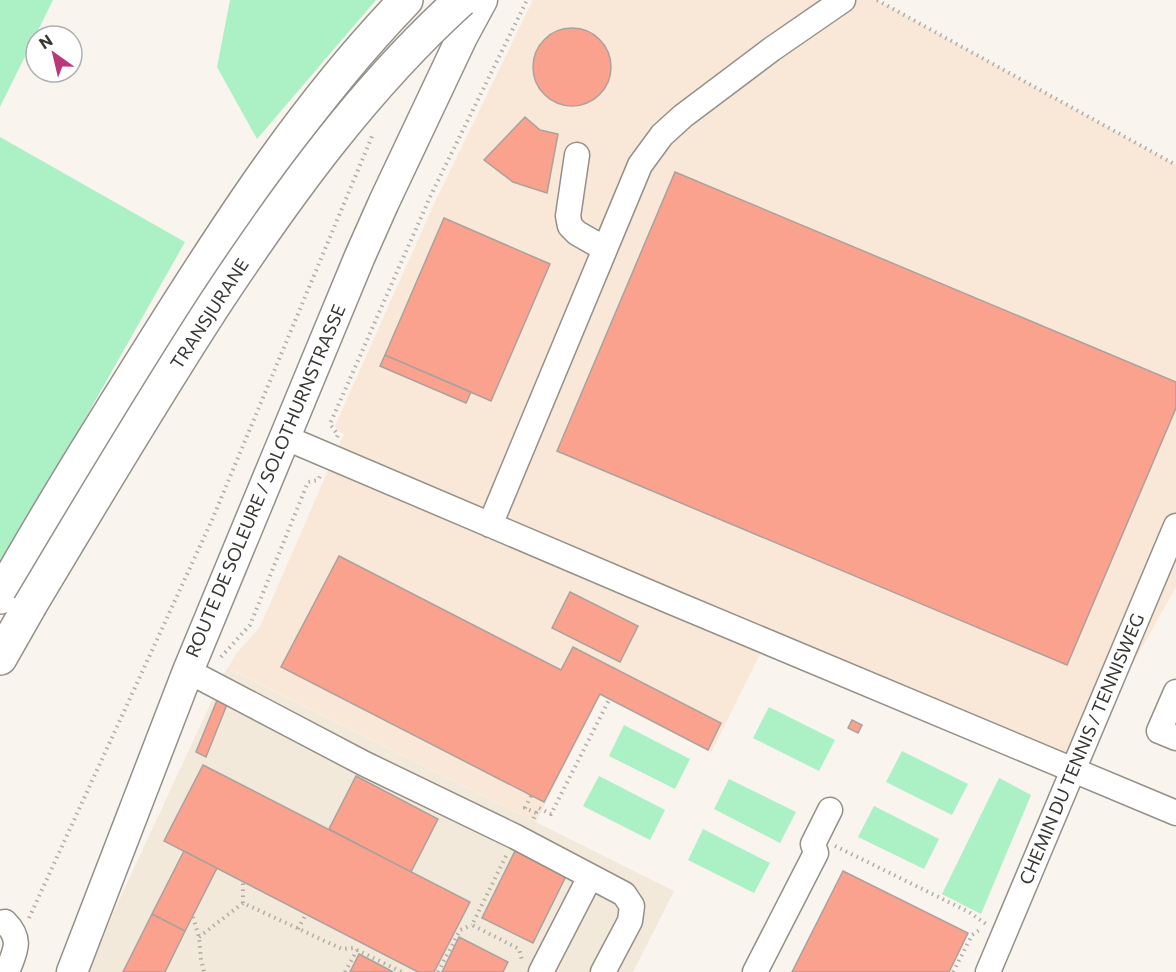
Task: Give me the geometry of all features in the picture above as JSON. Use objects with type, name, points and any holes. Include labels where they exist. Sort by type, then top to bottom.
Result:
[{"type":"highway","name":"TRANSJURANE","points":[[0,597],[72,473],[244,203],[311,110],[406,0]]},
{"type":"highway","name":"TRANSJURANE","points":[[0,658],[28,607],[200,327],[276,214],[338,130],[373,89],[413,45],[461,0]]},
{"type":"main road","name":"ROUTE DE SOLEURE / SOLOTHURNSTRASSE","points":[[72,972],[199,677],[284,437],[384,202],[462,37],[482,0]]},
{"type":"street","points":[[490,525],[640,165],[662,135],[683,116],[754,62],[843,0]]},
{"type":"street","points":[[578,155],[568,216],[570,226],[605,249]]},
{"type":"street","points":[[284,437],[1176,813]]},
{"type":"street","name":"CHEMIN DU TENNIS / TENNISWEG","points":[[988,972],[1176,526]]},
{"type":"street","points":[[199,677],[365,764],[516,837],[624,894],[632,906],[630,921],[603,972]]},
{"type":"street","points":[[1176,692],[1159,731],[1176,738]]},
{"type":"street","points":[[755,972],[816,853],[813,844],[830,810]]},
{"type":"street","points":[[532,966],[590,877]]},
{"type":"street","points":[[0,922],[5,922],[14,931],[17,946],[7,972]]},
{"type":"path","points":[[199,677],[221,658],[250,625],[308,482],[318,480],[338,435],[330,424],[430,197],[527,0]]},
{"type":"path","points":[[878,0],[1176,165]]},
{"type":"path","points":[[17,946],[212,520],[375,128]]},
{"type":"path","points":[[536,813],[539,808],[551,814],[609,700]]},
{"type":"path","points":[[438,972],[460,930],[472,925],[516,837]]},
{"type":"path","points":[[816,853],[823,840],[969,912],[980,921]]},
{"type":"path","points":[[243,882],[243,903]]},
{"type":"path","points":[[243,903],[342,950],[353,948],[402,972]]},
{"type":"path","points":[[199,938],[243,903]]},
{"type":"path","points":[[298,929],[306,914]]},
{"type":"path","points":[[193,917],[204,972]]},
{"type":"path","points":[[953,972],[972,935],[986,924]]},
{"type":"path","points":[[472,925],[519,949],[532,966]]},
{"type":"path","points":[[345,972],[357,950]]},
{"type":"shaded area","points":[[533,0],[877,0],[1176,165],[1176,587],[1073,770],[767,640],[711,753],[600,695],[536,822],[228,668],[236,654],[260,627],[344,434],[335,426],[434,204]]},
{"type":"shaded area","points":[[227,668],[674,891],[633,972],[89,972],[115,909]]},
{"type":"green space","points":[[0,0],[53,0],[41,24],[24,24],[24,59],[0,107]]},
{"type":"green space","points":[[230,0],[376,0],[257,139],[217,67]]},
{"type":"green space","points":[[0,137],[185,242],[0,569]]},
{"type":"green space","points":[[769,707],[835,740],[819,771],[753,738]]},
{"type":"green space","points":[[624,725],[690,759],[675,789],[609,756]]},
{"type":"green space","points":[[902,751],[968,784],[952,815],[886,782]]},
{"type":"green space","points":[[599,776],[665,810],[650,840],[583,806]]},
{"type":"green space","points":[[999,778],[1031,795],[981,914],[942,894]]},
{"type":"green space","points":[[729,779],[796,812],[780,843],[714,809]]},
{"type":"green space","points":[[874,806],[939,839],[924,869],[858,837]]},
{"type":"green space","points":[[703,829],[770,863],[754,893],[688,860]]},
{"type":"building","points":[[572,28],[587,31],[604,45],[611,67],[608,82],[594,99],[572,106],[557,103],[540,89],[533,67],[536,52],[550,35]]},
{"type":"building","points":[[525,117],[540,130],[558,134],[547,193],[513,182],[484,160]]},
{"type":"building","points":[[675,172],[1176,382],[1176,408],[1067,665],[557,451]]},
{"type":"building","points":[[444,218],[550,264],[491,401],[385,355]]},
{"type":"building","points":[[385,355],[471,392],[466,403],[380,366]]},
{"type":"building","points":[[339,556],[561,670],[573,647],[721,723],[708,750],[600,694],[544,802],[281,667]]},
{"type":"building","points":[[570,592],[638,626],[620,662],[552,628]]},
{"type":"building","points":[[218,698],[228,702],[206,757],[196,752]]},
{"type":"building","points":[[852,720],[862,725],[858,733],[848,728]]},
{"type":"building","points":[[203,765],[470,902],[434,972],[418,972],[164,841]]},
{"type":"building","points":[[356,776],[438,819],[411,872],[329,829]]},
{"type":"building","points":[[516,849],[567,874],[533,943],[482,918]]},
{"type":"building","points":[[184,851],[217,868],[185,931],[152,914]]},
{"type":"building","points":[[843,871],[968,933],[949,972],[792,972]]},
{"type":"building","points":[[152,914],[185,931],[165,972],[123,972]]},
{"type":"building","points":[[459,937],[508,962],[503,972],[442,972]]},
{"type":"building","points":[[359,954],[380,965],[393,972],[350,972]]}]
